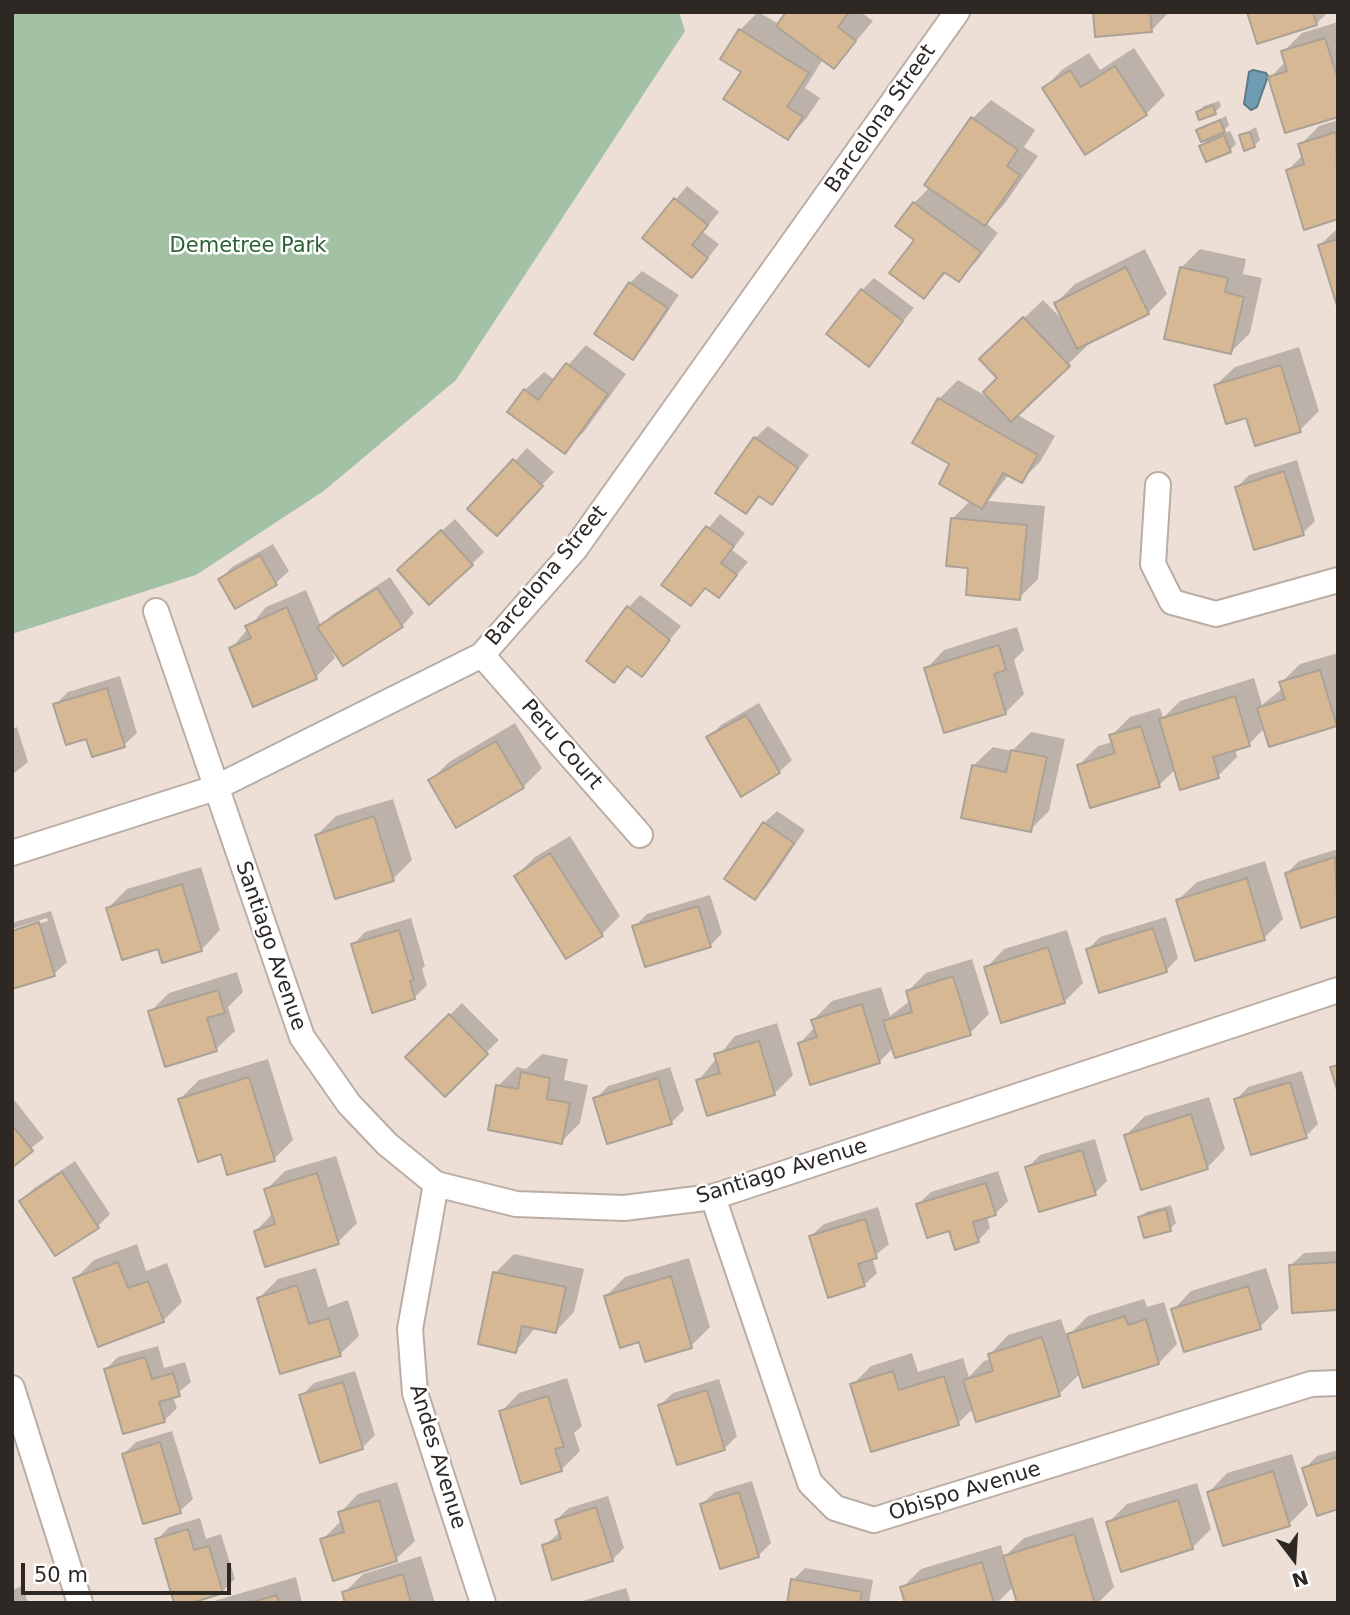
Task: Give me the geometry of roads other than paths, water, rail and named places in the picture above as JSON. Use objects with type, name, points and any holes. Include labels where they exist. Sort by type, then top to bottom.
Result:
[{"type":"street","name":"Barcelona Street","points":[[12,853],[215,788],[482,655],[575,549],[957,12]]},
{"type":"street","points":[[1158,485],[1153,564],[1172,602],[1216,614],[1338,580]]},
{"type":"street","name":"Santiago Avenue","points":[[156,611],[302,1037],[349,1104],[387,1144],[436,1184],[516,1204],[624,1208],[713,1197],[1338,990]]},
{"type":"street","name":"Peru Court","points":[[482,655],[640,835]]},
{"type":"street","name":"Andes Avenue","points":[[436,1184],[410,1329],[415,1394],[483,1603]]},
{"type":"street","name":"Obispo Avenue","points":[[713,1197],[810,1483],[835,1508],[874,1520],[1311,1384],[1338,1383]]},
{"type":"street","points":[[12,1388],[80,1603]]},
{"type":"water","points":[[1253,70],[1268,76],[1257,107],[1251,110],[1244,104],[1249,72]]},
{"type":"park label","name":"Demetree Park","points":[[248,247]]}]
